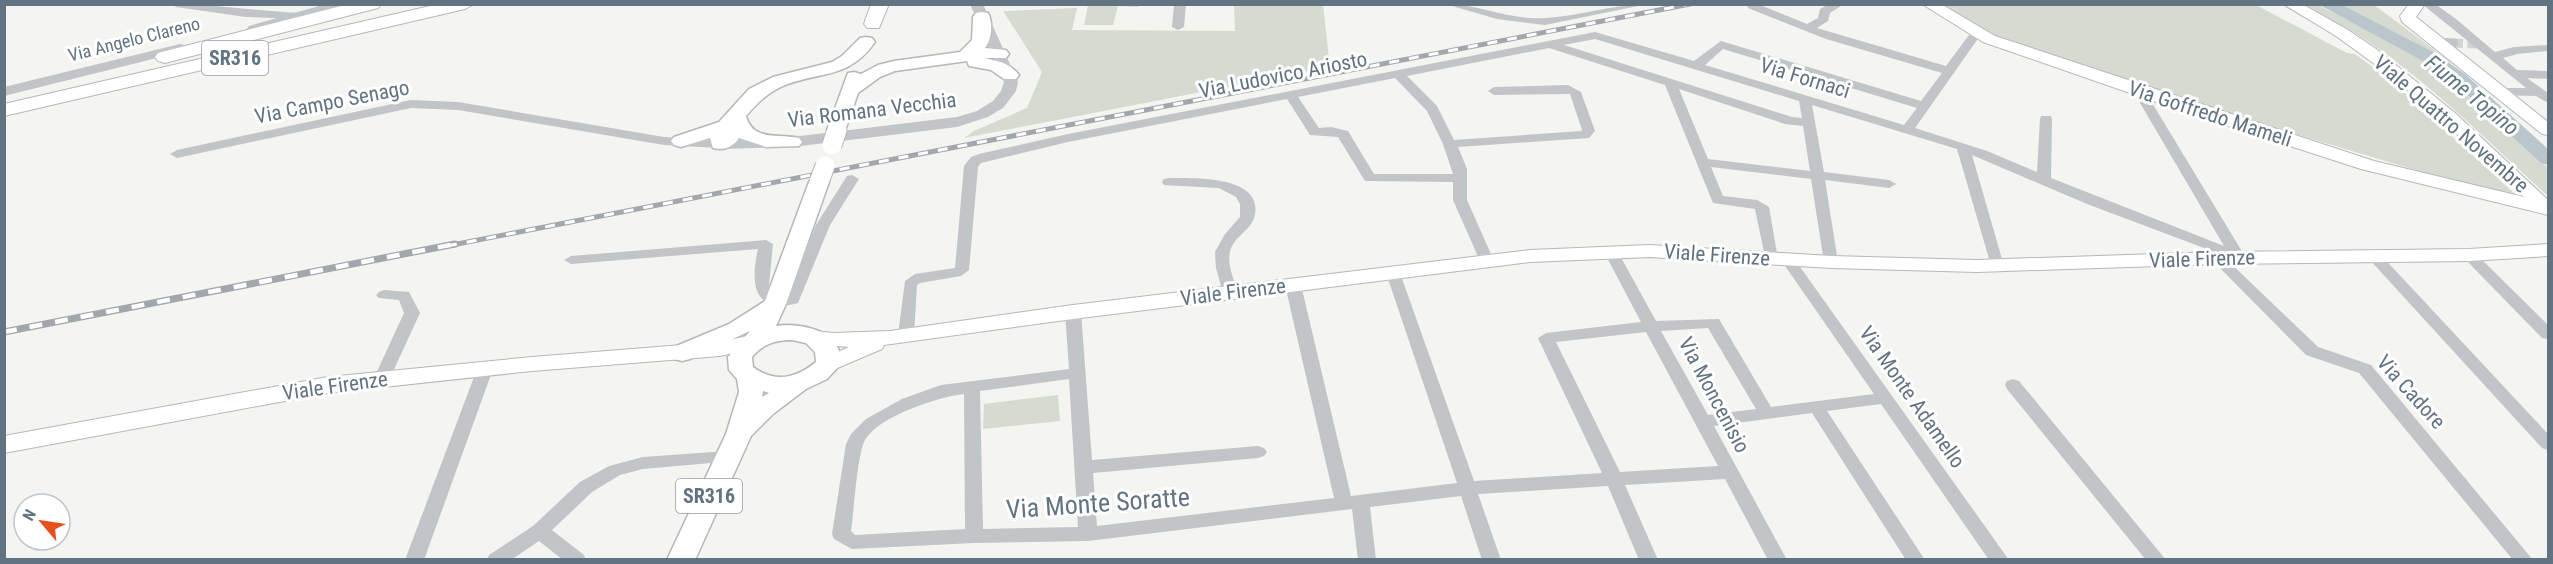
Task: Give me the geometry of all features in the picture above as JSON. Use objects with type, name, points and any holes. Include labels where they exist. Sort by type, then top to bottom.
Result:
[{"type":"highway","name":"SR316","points":[[4,97],[372,4]]},
{"type":"highway","points":[[4,102],[407,4]]},
{"type":"highway","points":[[4,109],[429,4]]},
{"type":"highway","name":"SR316","points":[[4,109],[465,4]]},
{"type":"highway","name":"SR316","points":[[873,24],[875,4]]},
{"type":"highway","name":"SR316","points":[[873,24],[880,4]]},
{"type":"main road","name":"Via Goffredo Mameli","points":[[1929,4],[1976,33],[2139,91],[2368,165],[2500,199],[2535,214],[2548,215]]},
{"type":"main road","name":"Viale Quattro Novembre","points":[[2290,4],[2340,32],[2408,82],[2548,215]]},
{"type":"main road","points":[[2418,4],[2408,19],[2445,42],[2500,92],[2548,130]]},
{"type":"main road","points":[[969,57],[981,42],[979,11]]},
{"type":"main road","name":"SR316","points":[[681,560],[733,445],[751,392],[740,357],[755,340],[776,303],[873,24]]},
{"type":"main road","points":[[729,128],[744,104],[767,86],[843,64],[866,42],[873,60],[898,64]]},
{"type":"main road","points":[[813,74],[834,76],[842,81],[849,91],[871,73],[898,64],[1000,54]]},
{"type":"main road","points":[[969,57],[997,66],[1010,75]]},
{"type":"main road","points":[[677,141],[729,128],[753,138],[792,142]]},
{"type":"main road","name":"Viale Firenze","points":[[4,445],[294,391],[382,378],[720,349],[772,333],[834,340],[898,337],[1074,312],[1530,256],[1650,251],[1780,260],[1997,266],[2217,258],[2469,255],[2547,248]]},
{"type":"main road","points":[[676,353],[737,329],[776,303],[780,319],[827,350],[828,365]]},
{"type":"main road","name":"Viale Firenze","points":[[676,353],[713,360],[771,386],[796,386],[812,378],[828,365],[898,337]]},
{"type":"main road","name":"SR316","points":[[733,445],[764,408],[796,386]]},
{"type":"street","points":[[176,4],[246,14],[301,16]]},
{"type":"street","name":"Via Angelo Clareno","points":[[4,92],[342,4]]},
{"type":"street","points":[[1178,27],[1180,4]]},
{"type":"street","points":[[1450,4],[1497,16],[1545,22],[1643,4]]},
{"type":"street","points":[[1807,29],[1824,19],[1824,11],[1839,4]]},
{"type":"street","points":[[2427,4],[2452,21],[2477,44],[2496,56],[2514,74],[2545,95]]},
{"type":"street","points":[[1752,6],[1807,29],[1949,71]]},
{"type":"street","points":[[979,11],[1010,75]]},
{"type":"street","points":[[1908,129],[1976,33]]},
{"type":"street","name":"Via Fornaci","points":[[1550,44],[1595,35],[1908,129],[2044,178],[2111,208],[2205,241],[2239,258]]},
{"type":"street","name":"Via Ludovico Ariosto","points":[[898,337],[910,284],[918,276],[954,275],[962,270],[971,166],[976,160],[1068,138],[1550,44],[1790,121],[1808,123]]},
{"type":"street","points":[[1697,65],[1720,45],[1924,105]]},
{"type":"street","points":[[2496,56],[2514,51],[2548,48]]},
{"type":"street","points":[[2496,56],[2548,59]]},
{"type":"street","points":[[1398,74],[1433,109],[1450,144],[1460,169],[1460,200],[1487,261]]},
{"type":"street","points":[[2514,74],[2548,75]]},
{"type":"street","name":"Via Romana Vecchia","points":[[792,142],[970,119],[992,108],[1006,95],[1010,88],[1010,75]]},
{"type":"street","points":[[1670,83],[1718,200],[1757,204],[1762,207],[1780,260]]},
{"type":"street","points":[[1450,144],[1584,135],[1590,131],[1575,92],[1568,89],[1494,91]]},
{"type":"street","points":[[2139,91],[2239,258]]},
{"type":"street","points":[[2500,92],[2545,95]]},
{"type":"street","points":[[1290,95],[1315,132],[1331,131],[1343,134],[1370,178],[1460,178]]},
{"type":"street","points":[[1805,98],[1831,262]]},
{"type":"street","name":"Via Campo Senago","points":[[177,154],[411,104],[458,106],[677,141]]},
{"type":"street","points":[[2044,178],[2046,118]]},
{"type":"street","points":[[1963,147],[1997,266]]},
{"type":"street","points":[[1703,162],[1889,184]]},
{"type":"street","points":[[571,260],[766,244],[760,271],[762,288],[767,298],[776,303],[793,300],[823,225],[852,179]]},
{"type":"street","points":[[1169,182],[1222,184],[1242,194],[1247,203],[1247,218],[1228,238],[1220,256],[1221,266],[1231,293]]},
{"type":"street","name":"Via Moncenisio","points":[[1611,252],[1778,560]]},
{"type":"street","points":[[2469,255],[2548,334]]},
{"type":"street","points":[[2374,256],[2548,444]]},
{"type":"street","name":"Via Cadore","points":[[2217,258],[2312,351],[2365,369],[2524,560]]},
{"type":"street","name":"Via Monte Adamello","points":[[1780,260],[1885,398],[2000,560]]},
{"type":"street","points":[[1394,273],[1492,560]]},
{"type":"street","points":[[1293,285],[1366,560]]},
{"type":"street","points":[[382,378],[412,313],[404,295],[384,295]]},
{"type":"street","points":[[1074,312],[1088,534]]},
{"type":"street","points":[[1649,560],[1614,479],[1546,338],[1652,326],[1713,323],[1767,414]]},
{"type":"street","points":[[414,560],[485,369]]},
{"type":"street","points":[[974,536],[972,386],[1077,373]]},
{"type":"street","points":[[2013,385],[2157,560]]},
{"type":"street","name":"Via Monte Soratte","points":[[972,386],[920,397],[873,423],[856,439],[842,534],[852,542],[974,536],[1088,534],[1469,488],[1729,472]]},
{"type":"street","points":[[1703,422],[1885,398]]},
{"type":"street","points":[[1816,407],[1916,560]]},
{"type":"street","points":[[496,560],[540,531],[586,487],[615,470],[733,445]]},
{"type":"street","points":[[1083,466],[1258,452]]},
{"type":"street","points":[[540,531],[577,560]]},
{"type":"shaded area","points":[[1088,4],[1139,5],[1138,7],[1118,6],[1113,25],[1084,25]]},
{"type":"shaded area","points":[[1234,5],[1323,5],[1330,67],[964,138],[974,131],[1027,108],[1042,72],[1003,11],[1077,8],[1072,30],[1235,31]]},
{"type":"shaded area","points":[[1941,5],[2256,5],[2347,53],[2355,54],[2393,82],[2515,194],[2479,189],[2232,115],[1992,36]]},
{"type":"shaded area","points":[[2301,5],[2318,5],[2392,42],[2435,67],[2548,168],[2548,196],[2409,71],[2358,35]]},
{"type":"shaded area","points":[[2335,5],[2374,5],[2456,66],[2415,43]]},
{"type":"shaded area","points":[[1058,395],[1060,421],[983,429],[984,404]]},
{"type":"waterway","name":"Fiume Topino","points":[[2326,4],[2427,56],[2459,78],[2548,159]]},
{"type":"tunnel","points":[[2454,43],[2476,44]]},
{"type":"railway","points":[[447,246],[1690,4]]},
{"type":"railway","points":[[4,332],[455,244]]}]
